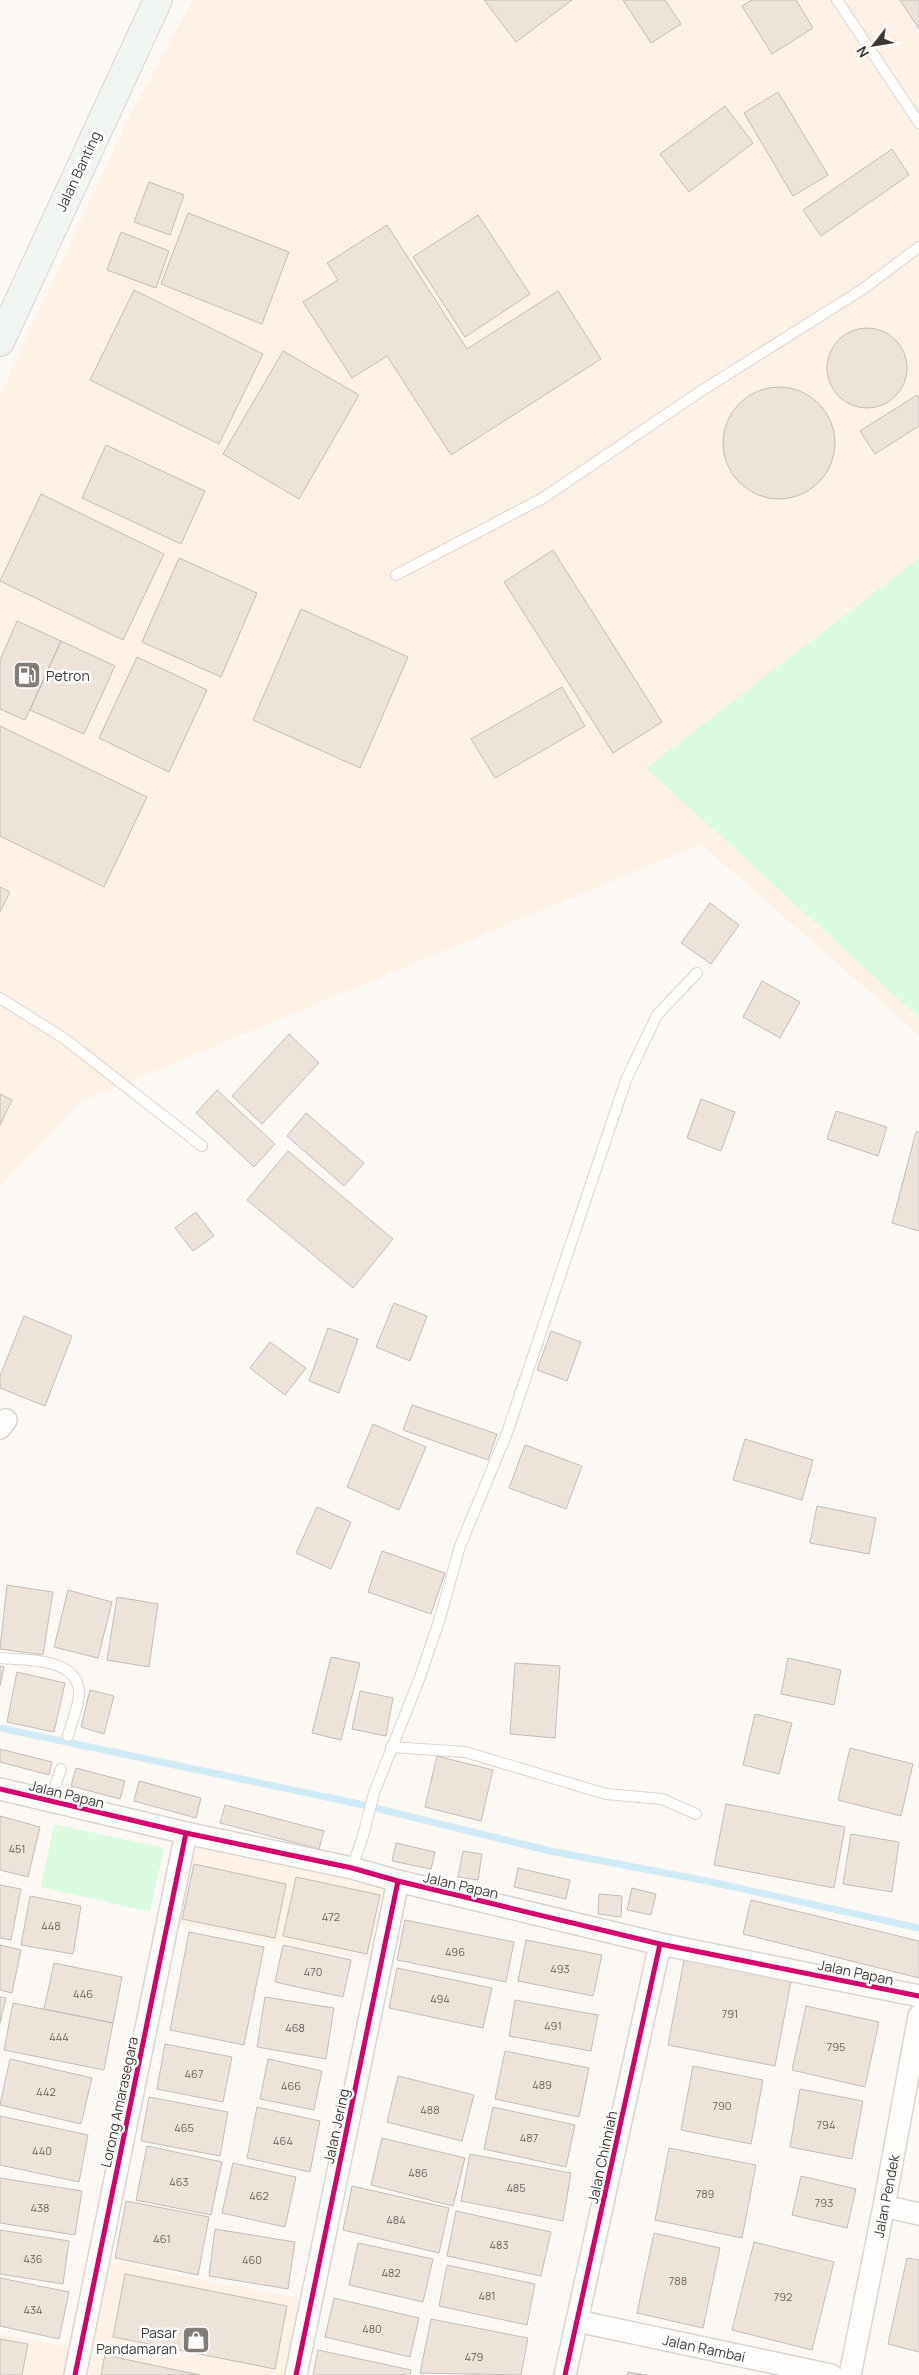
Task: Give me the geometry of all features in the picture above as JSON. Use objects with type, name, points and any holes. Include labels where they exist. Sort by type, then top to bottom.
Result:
[{"type":"main road","name":"Jalan Banting","points":[[0,342],[158,0]]},
{"type":"street","name":"Jalan Papan","points":[[0,1789],[186,1833],[352,1868],[398,1881],[660,1944],[919,1996]]},
{"type":"street","name":"Lorong Amarasegara","points":[[75,2375],[186,1833]]},
{"type":"street","name":"Jalan Jering","points":[[296,2375],[398,1881]]},
{"type":"street","name":"Jalan Chinniah","points":[[565,2375],[660,1944]]},
{"type":"street","name":"Jalan Pendek","points":[[850,2375],[919,2016]]},
{"type":"street","points":[[884,2206],[919,2214]]},
{"type":"street","name":"Jalan Rambai","points":[[577,2321],[831,2375]]},
{"type":"lane","points":[[837,0],[919,123]]},
{"type":"lane","points":[[396,575],[543,498],[701,391],[863,289],[919,247]]},
{"type":"lane","points":[[352,1868],[363,1836],[374,1793],[423,1668],[440,1618],[460,1546],[508,1433],[626,1080],[657,1015],[698,973]]},
{"type":"lane","points":[[0,998],[66,1039],[202,1146]]},
{"type":"lane","points":[[0,1658],[44,1662],[68,1670],[76,1680],[79,1692],[68,1736]]},
{"type":"lane","points":[[391,1747],[465,1752],[606,1794],[662,1799],[696,1814]]},
{"type":"lane","points":[[50,1801],[61,1769]]},
{"type":"shaded area","points":[[193,0],[919,0],[919,1035],[701,844],[80,1102],[0,1186],[0,395],[131,113]]},
{"type":"shaded area","points":[[192,1846],[388,1888],[373,1961],[176,1922]]},
{"type":"shaded area","name":"Pasar Pandamaran","points":[[118,2261],[177,2275],[303,2299],[288,2375],[0,2375],[0,2334],[90,2351],[107,2262],[117,2264]]},
{"type":"green space","points":[[919,558],[919,1018],[646,768]]},
{"type":"green space","points":[[54,1824],[164,1848],[150,1912],[41,1887]]},
{"type":"building","points":[[484,0],[572,0],[516,42]]},
{"type":"building","points":[[623,0],[665,0],[681,24],[651,43]]},
{"type":"building","points":[[752,0],[796,0],[813,28],[772,54],[742,6]]},
{"type":"building","points":[[900,0],[919,0],[919,29]]},
{"type":"building","points":[[778,92],[828,175],[793,196],[744,113]]},
{"type":"building","points":[[725,106],[753,143],[689,192],[660,154]]},
{"type":"building","points":[[892,149],[909,175],[821,236],[803,210]]},
{"type":"building","points":[[149,182],[184,195],[170,235],[134,222]]},
{"type":"building","points":[[188,213],[289,252],[262,324],[161,284]]},
{"type":"building","points":[[478,215],[530,294],[465,337],[413,257]]},
{"type":"building","points":[[387,225],[467,349],[558,291],[601,359],[451,455],[387,356],[352,378],[303,302],[338,280],[327,263]]},
{"type":"building","points":[[121,232],[169,251],[156,288],[107,270]]},
{"type":"building","points":[[134,290],[263,354],[219,444],[90,380]]},
{"type":"building","points":[[867,328],[882,331],[895,340],[904,353],[907,368],[904,383],[895,396],[882,405],[867,408],[852,405],[839,396],[830,383],[827,368],[830,353],[839,340],[852,331]]},
{"type":"building","points":[[283,351],[359,395],[299,499],[223,454]]},
{"type":"building","points":[[779,387],[801,391],[819,403],[831,421],[835,443],[831,465],[819,483],[801,495],[779,499],[757,495],[739,483],[727,465],[723,443],[727,421],[739,403],[757,391]]},
{"type":"building","points":[[917,395],[919,398],[919,426],[875,454],[860,431]]},
{"type":"building","points":[[106,445],[205,491],[181,544],[82,498]]},
{"type":"building","points":[[41,494],[164,554],[123,640],[0,581]]},
{"type":"building","points":[[553,550],[662,722],[613,753],[504,582]]},
{"type":"building","points":[[179,558],[257,593],[221,677],[142,642]]},
{"type":"building","points":[[301,609],[408,657],[360,768],[253,720]]},
{"type":"building","points":[[17,621],[61,641],[25,720],[0,709],[0,660]]},
{"type":"building","points":[[61,641],[115,666],[84,734],[30,710]]},
{"type":"building","points":[[137,657],[207,690],[169,772],[99,738]]},
{"type":"building","points":[[562,687],[585,726],[495,778],[471,739]]},
{"type":"building","points":[[0,726],[147,797],[104,887],[0,836]]},
{"type":"building","points":[[0,887],[10,892],[0,912]]},
{"type":"building","points":[[710,903],[739,925],[711,964],[681,943]]},
{"type":"building","points":[[762,981],[800,1002],[780,1038],[743,1017]]},
{"type":"building","points":[[289,1034],[319,1063],[262,1124],[232,1096]]},
{"type":"building","points":[[217,1090],[275,1144],[254,1167],[196,1113]]},
{"type":"building","points":[[0,1094],[12,1100],[0,1125]]},
{"type":"building","points":[[701,1099],[735,1112],[721,1151],[687,1138]]},
{"type":"building","points":[[836,1111],[887,1127],[878,1156],[827,1139]]},
{"type":"building","points":[[306,1113],[364,1163],[344,1186],[287,1136]]},
{"type":"building","points":[[916,1132],[919,1132],[919,1231],[892,1223]]},
{"type":"building","points":[[288,1151],[393,1239],[353,1288],[247,1200]]},
{"type":"building","points":[[196,1212],[214,1236],[193,1251],[175,1228]]},
{"type":"building","points":[[394,1303],[427,1316],[410,1361],[376,1347]]},
{"type":"building","points":[[24,1316],[72,1336],[45,1406],[0,1388],[0,1376]]},
{"type":"building","points":[[328,1328],[358,1339],[339,1393],[309,1381]]},
{"type":"building","points":[[551,1331],[581,1342],[567,1381],[537,1370]]},
{"type":"building","points":[[270,1342],[306,1368],[285,1395],[250,1368]]},
{"type":"building","points":[[412,1405],[497,1434],[488,1460],[403,1430]]},
{"type":"building","points":[[373,1424],[426,1447],[399,1510],[347,1487]]},
{"type":"building","points":[[745,1439],[813,1460],[802,1500],[733,1480]]},
{"type":"building","points":[[525,1445],[582,1466],[566,1509],[509,1488]]},
{"type":"building","points":[[817,1506],[876,1518],[869,1554],[810,1543]]},
{"type":"building","points":[[317,1507],[351,1522],[331,1569],[296,1553]]},
{"type":"building","points":[[382,1551],[445,1573],[431,1614],[368,1592]]},
{"type":"building","points":[[7,1585],[53,1592],[43,1655],[0,1649]]},
{"type":"building","points":[[68,1590],[112,1602],[98,1658],[54,1647]]},
{"type":"building","points":[[117,1597],[158,1604],[149,1667],[107,1660]]},
{"type":"building","points":[[331,1657],[360,1663],[341,1740],[312,1733]]},
{"type":"building","points":[[788,1658],[841,1670],[834,1705],[781,1694]]},
{"type":"building","points":[[515,1663],[560,1666],[555,1738],[510,1734]]},
{"type":"building","points":[[0,1666],[4,1667],[0,1686]]},
{"type":"building","points":[[17,1672],[65,1683],[54,1732],[7,1722]]},
{"type":"building","points":[[90,1690],[114,1696],[104,1734],[81,1727]]},
{"type":"building","points":[[360,1691],[393,1698],[386,1736],[352,1729]]},
{"type":"building","points":[[755,1714],[792,1723],[779,1774],[743,1765]]},
{"type":"building","points":[[850,1748],[913,1764],[901,1816],[838,1800]]},
{"type":"building","points":[[0,1749],[52,1762],[49,1775],[0,1762]]},
{"type":"building","points":[[437,1756],[493,1770],[481,1821],[425,1807]]},
{"type":"building","points":[[76,1768],[125,1781],[120,1799],[71,1786]]},
{"type":"building","points":[[139,1781],[201,1798],[196,1818],[134,1801]]},
{"type":"building","points":[[726,1804],[845,1827],[834,1888],[714,1865]]},
{"type":"building","points":[[225,1805],[324,1831],[319,1849],[220,1823]]},
{"type":"building","points":[[0,1816],[40,1827],[28,1877],[0,1870]]},
{"type":"building","points":[[851,1834],[899,1842],[892,1892],[843,1884]]},
{"type":"building","points":[[396,1843],[435,1852],[431,1869],[392,1861]]},
{"type":"building","points":[[463,1851],[482,1854],[478,1880],[458,1877]]},
{"type":"building","points":[[194,1864],[286,1884],[275,1938],[182,1919]]},
{"type":"building","points":[[518,1868],[570,1880],[566,1899],[514,1887]]},
{"type":"building","points":[[296,1877],[380,1895],[367,1954],[283,1936]]},
{"type":"building","points":[[0,1885],[21,1889],[11,1940],[0,1938]]},
{"type":"building","points":[[632,1888],[656,1894],[651,1915],[627,1910]]},
{"type":"building","points":[[599,1894],[622,1896],[621,1917],[598,1914]]},
{"type":"building","points":[[30,1896],[81,1906],[73,1954],[21,1945]]},
{"type":"building","points":[[751,1900],[919,1941],[919,1978],[743,1934]]},
{"type":"building","points":[[405,1920],[514,1942],[506,1982],[397,1960]]},
{"type":"building","points":[[189,1932],[264,1947],[244,2045],[170,2030]]},
{"type":"building","points":[[526,1940],[602,1955],[593,1996],[518,1981]]},
{"type":"building","points":[[0,1945],[21,1950],[12,1993],[0,1990]]},
{"type":"building","points":[[283,1945],[351,1960],[343,1997],[275,1982]]},
{"type":"building","points":[[684,1960],[791,1981],[775,2066],[668,2045]]},
{"type":"building","points":[[54,1963],[122,1977],[113,2023],[44,2009]]},
{"type":"building","points":[[397,1968],[492,1988],[483,2028],[389,2008]]},
{"type":"building","points":[[0,1997],[6,1998],[0,2023]]},
{"type":"building","points":[[265,1997],[334,2008],[326,2059],[257,2047]]},
{"type":"building","points":[[515,2000],[598,2015],[591,2051],[509,2036]]},
{"type":"building","points":[[13,2003],[113,2023],[104,2070],[4,2050]]},
{"type":"building","points":[[806,2006],[879,2022],[865,2087],[792,2070]]},
{"type":"building","points":[[165,2044],[232,2057],[223,2102],[157,2089]]},
{"type":"building","points":[[505,2051],[589,2068],[579,2117],[495,2099]]},
{"type":"building","points":[[10,2059],[92,2078],[81,2124],[0,2105]]},
{"type":"building","points":[[268,2059],[322,2071],[314,2110],[260,2099]]},
{"type":"building","points":[[693,2066],[763,2080],[751,2144],[681,2130]]},
{"type":"building","points":[[398,2076],[474,2095],[462,2141],[387,2122]]},
{"type":"building","points":[[800,2089],[863,2101],[852,2159],[790,2147]]},
{"type":"building","points":[[149,2097],[228,2112],[220,2156],[141,2141]]},
{"type":"building","points":[[257,2107],[320,2121],[310,2172],[247,2158]]},
{"type":"building","points":[[493,2107],[575,2125],[566,2167],[484,2149]]},
{"type":"building","points":[[0,2116],[88,2135],[79,2182],[0,2165]]},
{"type":"building","points":[[382,2138],[465,2158],[453,2206],[371,2185]]},
{"type":"building","points":[[147,2146],[222,2162],[211,2215],[136,2200]]},
{"type":"building","points":[[669,2148],[756,2165],[742,2238],[655,2220]]},
{"type":"building","points":[[470,2154],[571,2173],[563,2221],[461,2201]]},
{"type":"building","points":[[233,2163],[296,2177],[285,2227],[222,2213]]},
{"type":"building","points":[[801,2176],[856,2189],[847,2228],[792,2215]]},
{"type":"building","points":[[0,2178],[82,2191],[75,2235],[0,2223]]},
{"type":"building","points":[[352,2186],[449,2208],[439,2253],[343,2230]]},
{"type":"building","points":[[126,2201],[209,2217],[198,2275],[115,2258]]},
{"type":"building","points":[[456,2211],[551,2232],[541,2276],[447,2256]]},
{"type":"building","points":[[215,2229],[295,2242],[288,2289],[209,2276]]},
{"type":"building","points":[[0,2230],[69,2241],[63,2284],[0,2274]]},
{"type":"building","points":[[654,2233],[720,2248],[703,2328],[637,2313]]},
{"type":"building","points":[[754,2242],[834,2262],[812,2350],[732,2330]]},
{"type":"building","points":[[358,2243],[433,2259],[423,2302],[349,2285]]},
{"type":"building","points":[[907,2258],[919,2260],[919,2352],[888,2344]]},
{"type":"building","points":[[447,2265],[535,2284],[527,2325],[439,2306]]},
{"type":"building","points":[[125,2274],[287,2306],[275,2369],[113,2337]]},
{"type":"building","points":[[0,2278],[69,2292],[59,2339],[0,2326]]},
{"type":"building","points":[[334,2298],[419,2318],[410,2357],[325,2337]]},
{"type":"building","points":[[431,2319],[528,2338],[521,2375],[420,2373]]},
{"type":"building","points":[[0,2339],[28,2344],[22,2375],[0,2375]]},
{"type":"building","points":[[318,2350],[411,2370],[410,2375],[313,2375]]},
{"type":"building","points":[[105,2355],[200,2375],[101,2375]]},
{"type":"building","points":[[628,2372],[647,2375],[627,2375]]},
{"type":"waterway","points":[[0,1728],[359,1804],[550,1851],[702,1880],[919,1928]]},
{"type":"cycle path","points":[[0,1789],[186,1833],[352,1868],[398,1881],[660,1944],[919,1996]]},
{"type":"cycle path","points":[[75,2375],[186,1833]]},
{"type":"cycle path","points":[[296,2375],[398,1881]]},
{"type":"cycle path","points":[[565,2375],[660,1944]]},
{"type":"place","name":"Petron","points":[[27,675]]},
{"type":"place","name":"Pasar Pandamaran","points":[[196,2340]]}]
